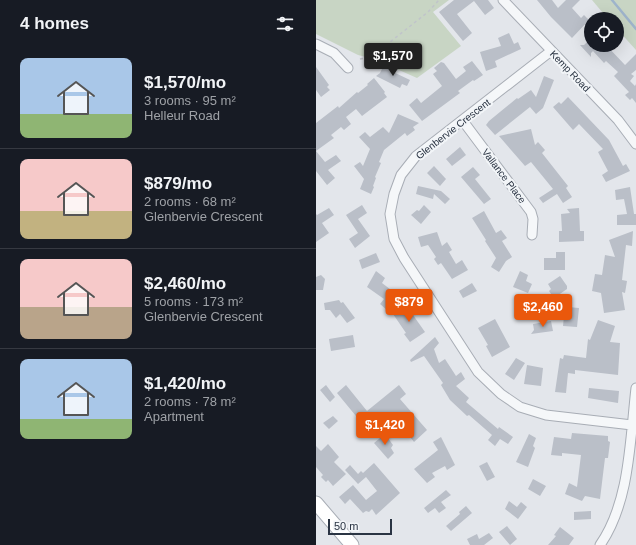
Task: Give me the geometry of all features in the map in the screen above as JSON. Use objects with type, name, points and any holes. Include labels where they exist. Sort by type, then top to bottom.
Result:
[{"type":"main road","points":[[316,504],[352,545]]},
{"type":"street","name":"Kemp Road","points":[[503,0],[618,120],[636,144]]},
{"type":"street","points":[[316,44],[334,53],[348,68]]},
{"type":"street","name":"Glenbervie Crescent","points":[[551,51],[416,156],[401,175],[394,194],[390,214],[394,239],[404,258],[475,367],[501,394],[520,407],[546,415],[632,425]]},
{"type":"street","name":"Vallance Place","points":[[462,121],[531,212],[533,219],[532,235]]},
{"type":"street","points":[[600,545],[610,530],[624,488],[636,388]]},
{"type":"path","points":[[360,59],[371,57],[428,12],[439,0]]},
{"type":"green space","points":[[316,0],[449,0],[433,12],[461,46],[417,78],[374,59],[358,55],[316,34]]},
{"type":"green space","points":[[592,0],[636,0],[636,50],[624,37],[624,12],[602,12]]},
{"type":"building","points":[[454,0],[488,0],[494,8],[485,15],[474,1],[457,14],[472,33],[463,41],[439,12]]},
{"type":"building","points":[[537,0],[552,0],[558,8],[566,0],[580,0],[572,8],[581,18],[584,15],[584,25],[572,38],[551,17]]},
{"type":"building","points":[[509,33],[514,44],[518,42],[521,49],[495,61],[497,67],[486,71],[480,52],[501,46],[498,38]]},
{"type":"building","points":[[586,52],[592,52],[591,57]]},
{"type":"building","points":[[594,52],[613,52],[625,65],[636,54],[636,70],[631,74],[634,76],[630,81],[635,86],[636,84],[636,103],[632,98],[630,100],[625,95],[629,92],[614,76],[618,72],[606,61],[604,63]]},
{"type":"building","points":[[472,61],[483,75],[458,91],[460,93],[422,121],[409,105],[417,98],[421,103],[442,86],[433,74],[437,71],[434,68],[441,62],[444,63],[456,79],[466,71],[463,67]]},
{"type":"building","points":[[384,65],[392,69],[391,71],[410,80],[407,86],[402,84],[400,88],[376,76],[380,73]]},
{"type":"building","points":[[316,67],[329,85],[327,87],[330,90],[321,97],[316,90]]},
{"type":"building","points":[[544,76],[554,80],[543,108],[536,114],[530,107],[495,135],[486,125],[489,121],[517,98],[518,99],[531,90],[536,97]]},
{"type":"building","points":[[374,78],[387,97],[362,116],[356,109],[346,117],[351,124],[344,130],[341,127],[331,135],[334,138],[316,151],[316,123],[338,106],[339,108],[357,92],[358,93],[368,85],[367,84]]},
{"type":"building","points":[[568,97],[609,140],[623,166],[626,164],[630,171],[606,182],[602,175],[608,171],[598,152],[603,149],[579,124],[573,130],[553,107],[559,102],[561,104]]},
{"type":"building","points":[[398,114],[419,123],[413,127],[415,130],[407,136],[405,133],[384,150],[379,162],[381,163],[375,177],[374,187],[371,194],[360,189],[364,179],[354,166],[360,162],[363,166],[370,149],[359,137],[365,132],[370,137],[383,127],[389,133]]},
{"type":"building","points":[[531,129],[535,145],[538,142],[545,150],[542,153],[568,186],[566,188],[572,197],[563,203],[557,194],[543,203],[539,198],[553,189],[531,162],[525,166],[499,136]]},
{"type":"building","points":[[460,147],[466,155],[452,166],[446,159]]},
{"type":"building","points":[[316,151],[325,162],[336,155],[341,161],[328,170],[335,178],[327,185],[316,171]]},
{"type":"building","points":[[434,166],[446,179],[440,186],[427,173]]},
{"type":"building","points":[[473,167],[480,175],[475,179],[491,199],[484,204],[461,177]]},
{"type":"building","points":[[418,186],[441,191],[450,199],[445,204],[434,194],[433,199],[416,194]]},
{"type":"building","points":[[630,187],[634,214],[636,214],[636,225],[617,225],[617,215],[627,214],[624,199],[616,200],[615,190]]},
{"type":"building","points":[[362,205],[367,213],[358,219],[370,236],[355,248],[349,239],[358,233],[346,215]]},
{"type":"building","points":[[424,205],[431,212],[421,224],[411,215],[417,210],[419,211]]},
{"type":"building","points":[[329,208],[334,215],[322,223],[329,233],[316,242],[316,214],[317,215]]},
{"type":"building","points":[[579,208],[580,231],[584,231],[584,241],[559,242],[559,231],[562,231],[561,214],[570,213],[567,209]]},
{"type":"building","points":[[484,211],[496,233],[501,230],[507,238],[502,241],[512,257],[506,261],[499,272],[491,267],[496,258],[472,218]]},
{"type":"building","points":[[633,231],[632,246],[626,245],[622,280],[627,281],[625,293],[622,292],[625,310],[604,313],[601,293],[592,291],[595,274],[602,275],[605,255],[615,257],[609,240]]},
{"type":"building","points":[[437,232],[442,246],[447,242],[452,250],[449,252],[456,264],[462,260],[468,270],[452,279],[441,263],[438,265],[434,259],[436,257],[428,245],[421,247],[418,237]]},
{"type":"building","points":[[556,252],[565,252],[565,270],[544,270],[544,258],[556,258]]},
{"type":"building","points":[[376,253],[380,262],[362,269],[359,260]]},
{"type":"building","points":[[376,271],[385,278],[382,283],[399,296],[387,310],[380,304],[384,299],[367,287]]},
{"type":"building","points":[[520,271],[528,275],[526,281],[532,284],[528,293],[513,287]]},
{"type":"building","points":[[321,275],[325,279],[323,290],[316,290],[316,277]]},
{"type":"building","points":[[560,276],[567,286],[567,289],[554,298],[549,291],[551,289],[548,284]]},
{"type":"building","points":[[472,283],[477,291],[463,298],[459,291]]},
{"type":"building","points":[[339,300],[341,303],[343,302],[355,318],[347,323],[340,314],[336,318],[330,310],[325,310],[324,303]]},
{"type":"building","points":[[410,303],[416,313],[413,315],[425,332],[410,342],[404,334],[406,333],[393,314]]},
{"type":"building","points":[[568,307],[579,308],[577,327],[563,326],[564,316],[567,316]]},
{"type":"building","points":[[495,319],[510,347],[492,357],[486,346],[488,345],[478,328]]},
{"type":"building","points":[[598,320],[615,326],[610,342],[620,343],[618,375],[575,370],[575,374],[568,373],[566,393],[555,392],[560,358],[563,359],[564,355],[586,358],[588,339],[590,340]]},
{"type":"building","points":[[551,321],[553,331],[531,334],[534,330],[533,324]]},
{"type":"building","points":[[353,335],[355,347],[331,351],[329,339]]},
{"type":"building","points":[[435,337],[439,343],[434,349],[439,363],[445,359],[456,376],[461,372],[465,379],[456,386],[469,398],[466,402],[498,429],[499,427],[513,437],[508,444],[500,439],[495,446],[488,440],[492,435],[469,415],[467,416],[450,400],[441,385],[443,383],[424,356],[411,362],[410,360]]},
{"type":"building","points":[[516,358],[525,363],[514,380],[505,374]]},
{"type":"building","points":[[527,365],[543,368],[541,386],[524,384]]},
{"type":"building","points":[[326,385],[335,397],[330,402],[320,390]]},
{"type":"building","points":[[346,385],[367,411],[399,385],[406,394],[400,399],[427,430],[414,442],[399,423],[390,430],[379,416],[365,427],[337,393]]},
{"type":"building","points":[[589,388],[619,391],[618,403],[588,398]]},
{"type":"building","points":[[333,416],[338,421],[329,429],[323,423]]},
{"type":"building","points":[[572,433],[608,436],[608,441],[610,442],[608,458],[605,458],[600,499],[585,496],[582,501],[565,494],[569,483],[577,487],[581,455],[562,453],[562,456],[551,455],[554,437],[571,439]]},
{"type":"building","points":[[385,434],[393,445],[391,448],[394,453],[388,459],[374,443]]},
{"type":"building","points":[[529,434],[536,438],[533,446],[535,448],[528,467],[516,462]]},
{"type":"building","points":[[441,437],[455,465],[447,470],[445,466],[432,473],[435,477],[427,483],[414,469],[438,450],[433,442]]},
{"type":"building","points":[[328,444],[339,457],[334,462],[346,474],[333,486],[328,480],[326,482],[321,477],[323,475],[316,467],[316,446],[321,451]]},
{"type":"building","points":[[487,462],[495,477],[487,481],[479,466]]},
{"type":"building","points":[[374,463],[400,493],[376,515],[372,509],[369,512],[366,511],[363,513],[350,499],[345,504],[339,497],[353,485],[366,500],[377,491],[366,477],[358,484],[345,470],[350,465],[358,474],[361,471],[363,473]]},
{"type":"building","points":[[533,479],[546,486],[540,496],[528,489]]},
{"type":"building","points":[[446,490],[451,495],[441,502],[446,508],[439,513],[435,508],[428,513],[424,508]]},
{"type":"building","points":[[509,501],[517,507],[521,502],[527,507],[518,519],[505,509]]},
{"type":"building","points":[[466,506],[472,513],[451,531],[446,526],[460,514],[459,512]]},
{"type":"building","points":[[591,511],[591,519],[574,520],[574,512]]},
{"type":"building","points":[[507,526],[517,539],[510,545],[499,532]]},
{"type":"building","points":[[560,527],[574,538],[569,545],[548,545],[556,536],[554,535]]},
{"type":"building","points":[[489,533],[493,538],[484,545],[470,545],[467,539],[477,534],[479,539]]},
{"type":"waterway","points":[[612,0],[636,29]]}]
